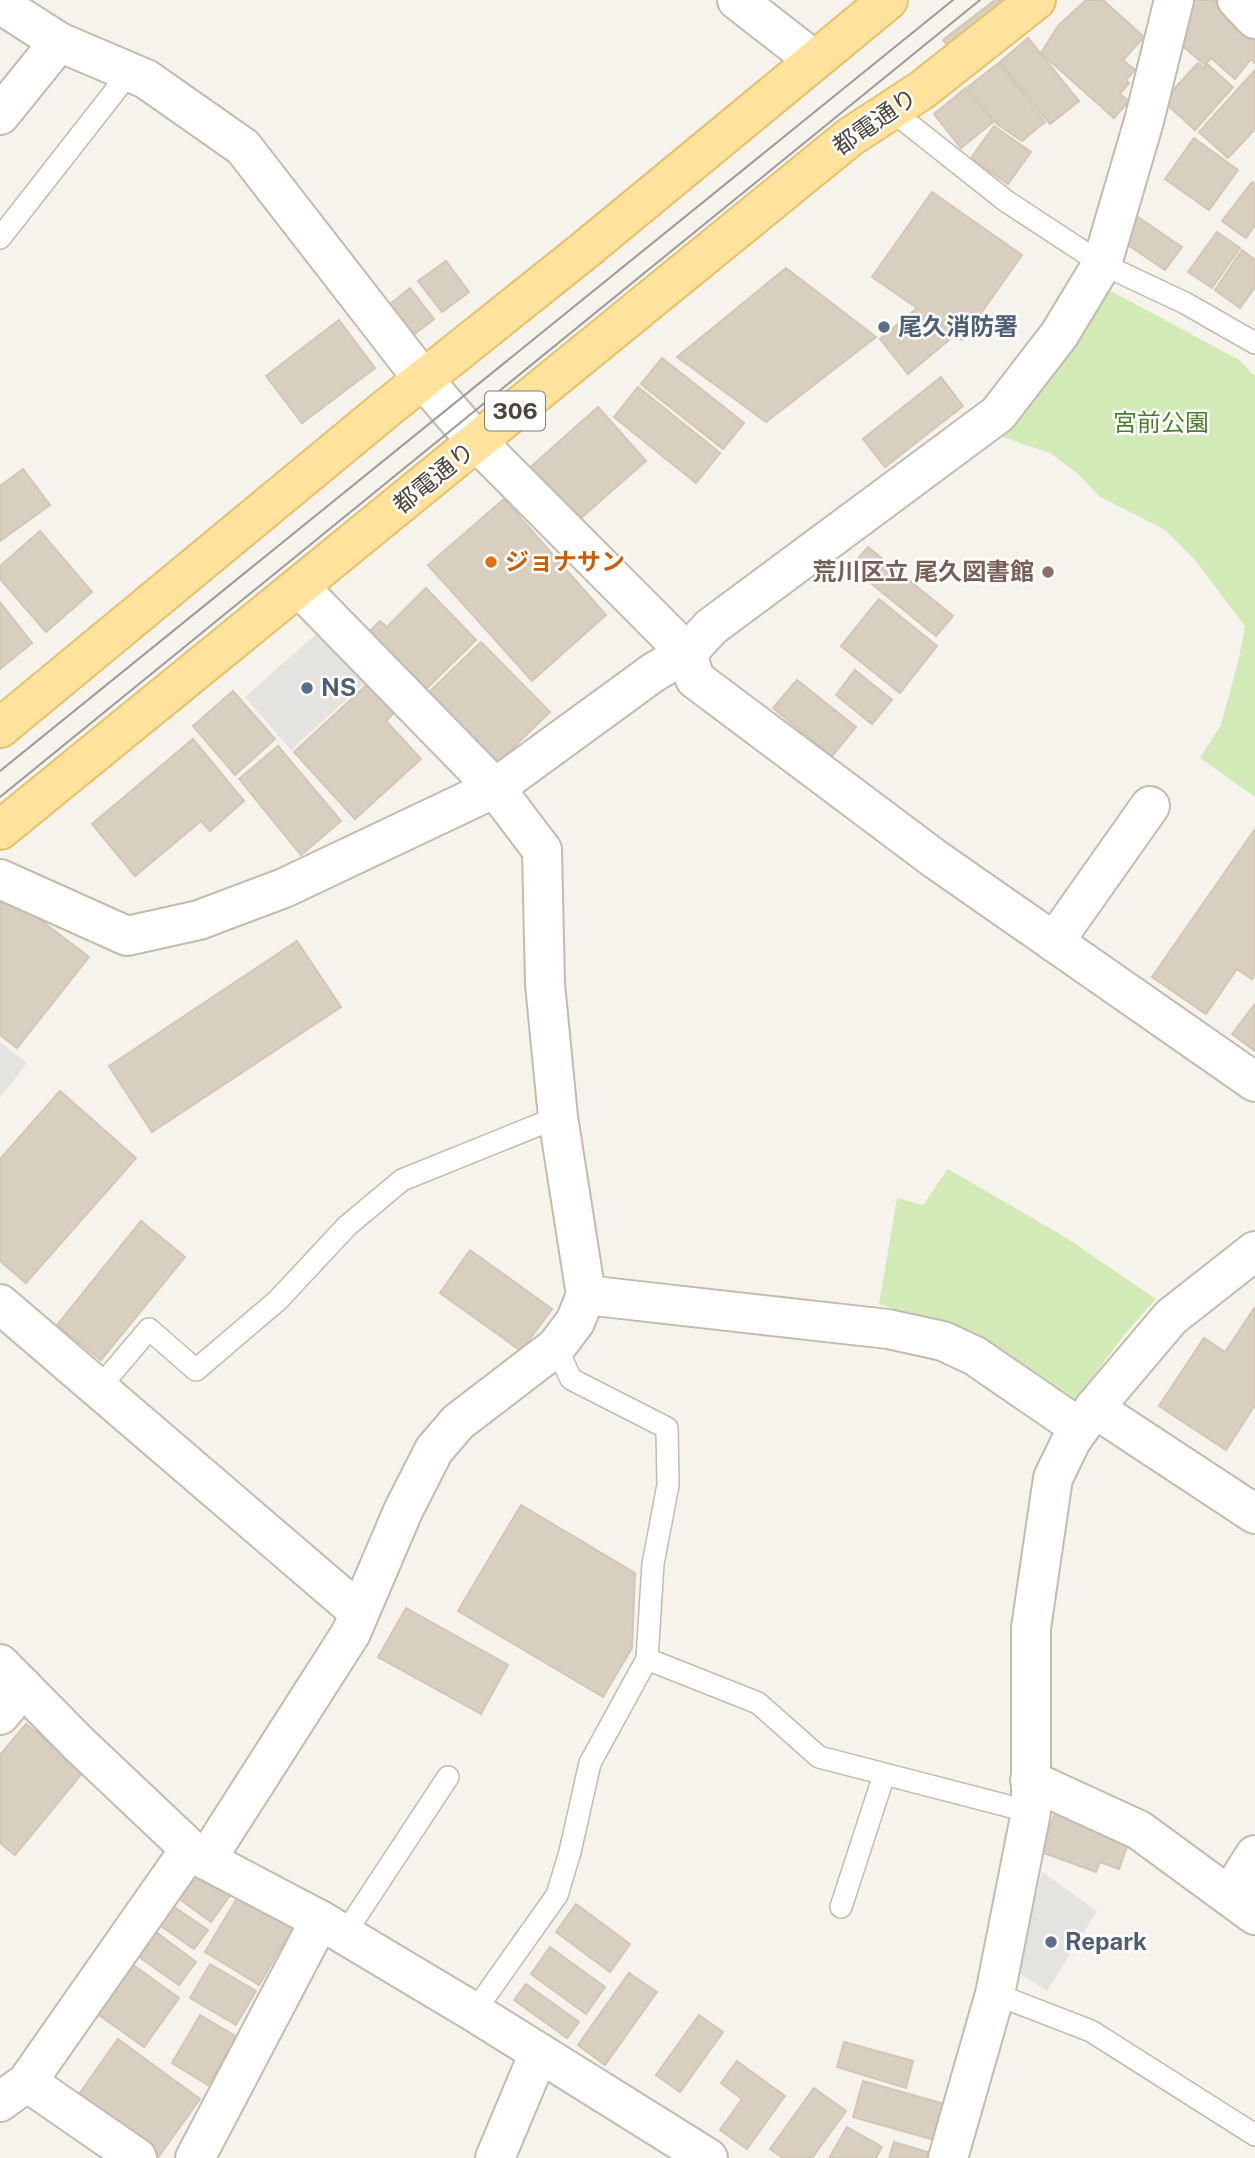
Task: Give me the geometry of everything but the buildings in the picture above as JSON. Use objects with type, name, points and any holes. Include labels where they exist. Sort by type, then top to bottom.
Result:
[{"type":"main road","points":[[0,728],[888,0]]},
{"type":"main road","name":"都電通り","points":[[0,830],[850,137],[922,90],[1036,0]]},
{"type":"street","points":[[737,0],[814,60]]},
{"type":"street","points":[[0,879],[127,936],[198,919],[285,888],[495,788],[654,672],[687,653],[711,627],[998,414],[1059,335],[1102,264],[1144,121],[1174,0]]},
{"type":"street","points":[[1237,0],[1255,19]]},
{"type":"street","points":[[0,4],[59,42],[146,79],[243,147],[423,379],[477,442],[687,653],[695,678],[935,859],[1255,1082]]},
{"type":"street","points":[[0,115],[59,42]]},
{"type":"street","points":[[137,2158],[13,2092],[198,1855],[351,1633],[403,1511],[434,1450],[458,1422],[556,1347],[575,1322],[586,1295],[558,1117],[545,984],[542,850],[495,788],[300,587]]},
{"type":"street","points":[[1054,942],[1150,806]]},
{"type":"street","points":[[948,2158],[995,1994],[1030,1796],[1031,1628],[1053,1478],[1087,1418],[1171,1317],[1255,1251]]},
{"type":"street","points":[[586,1295],[888,1329],[943,1341],[1087,1418],[1255,1514]]},
{"type":"street","points":[[0,1304],[359,1612]]},
{"type":"street","points":[[8,1689],[198,1855],[332,1927],[708,2158]]},
{"type":"street","points":[[1030,1796],[1139,1830],[1242,1906],[1255,1855]]},
{"type":"street","points":[[195,2158],[332,1927]]},
{"type":"street","points":[[495,2158],[539,2053]]},
{"type":"lane","points":[[0,237],[130,72]]},
{"type":"lane","points":[[891,110],[1006,201],[1102,264],[1185,303],[1255,343]]},
{"type":"lane","points":[[99,1388],[149,1329],[197,1370],[278,1300],[347,1226],[402,1180],[558,1117]]},
{"type":"lane","points":[[474,2012],[557,1895],[570,1852],[590,1763],[647,1659],[653,1564],[667,1485],[667,1428],[571,1380],[556,1347]]},
{"type":"lane","points":[[647,1659],[758,1703],[819,1757],[884,1776],[1030,1796]]},
{"type":"lane","points":[[841,1907],[884,1776]]},
{"type":"lane","points":[[332,1927],[448,1777]]},
{"type":"lane","points":[[995,1994],[1091,2031],[1255,2135]]},
{"type":"green space","name":"宮前公園","points":[[1111,291],[1239,360],[1255,376],[1255,797],[1200,758],[1221,725],[1245,626],[1195,560],[1165,530],[1099,496],[1077,473],[1050,453],[1000,436]]},
{"type":"green space","points":[[948,1169],[1065,1237],[1156,1299],[1124,1335],[1076,1399],[981,1337],[879,1304],[897,1198],[923,1205]]},
{"type":"shaded area","name":"NS","points":[[323,628],[369,679],[291,750],[245,697]]},
{"type":"shaded area","points":[[0,1042],[27,1063],[0,1098]]},
{"type":"shaded area","name":"Repark","points":[[1042,1872],[1097,1911],[1047,1991],[1017,1972]]},
{"type":"tram line","points":[[0,771],[953,0]]},
{"type":"tram line","points":[[0,797],[980,0]]},
{"type":"place","name":"尾久消防署","points":[[884,327]]},
{"type":"place","name":"ジョナサン","points":[[491,562]]},
{"type":"place","name":"荒川区立 尾久図書館","points":[[1048,572]]},
{"type":"place","name":"NS","points":[[307,688]]},
{"type":"place","name":"Repark","points":[[1051,1942]]}]
